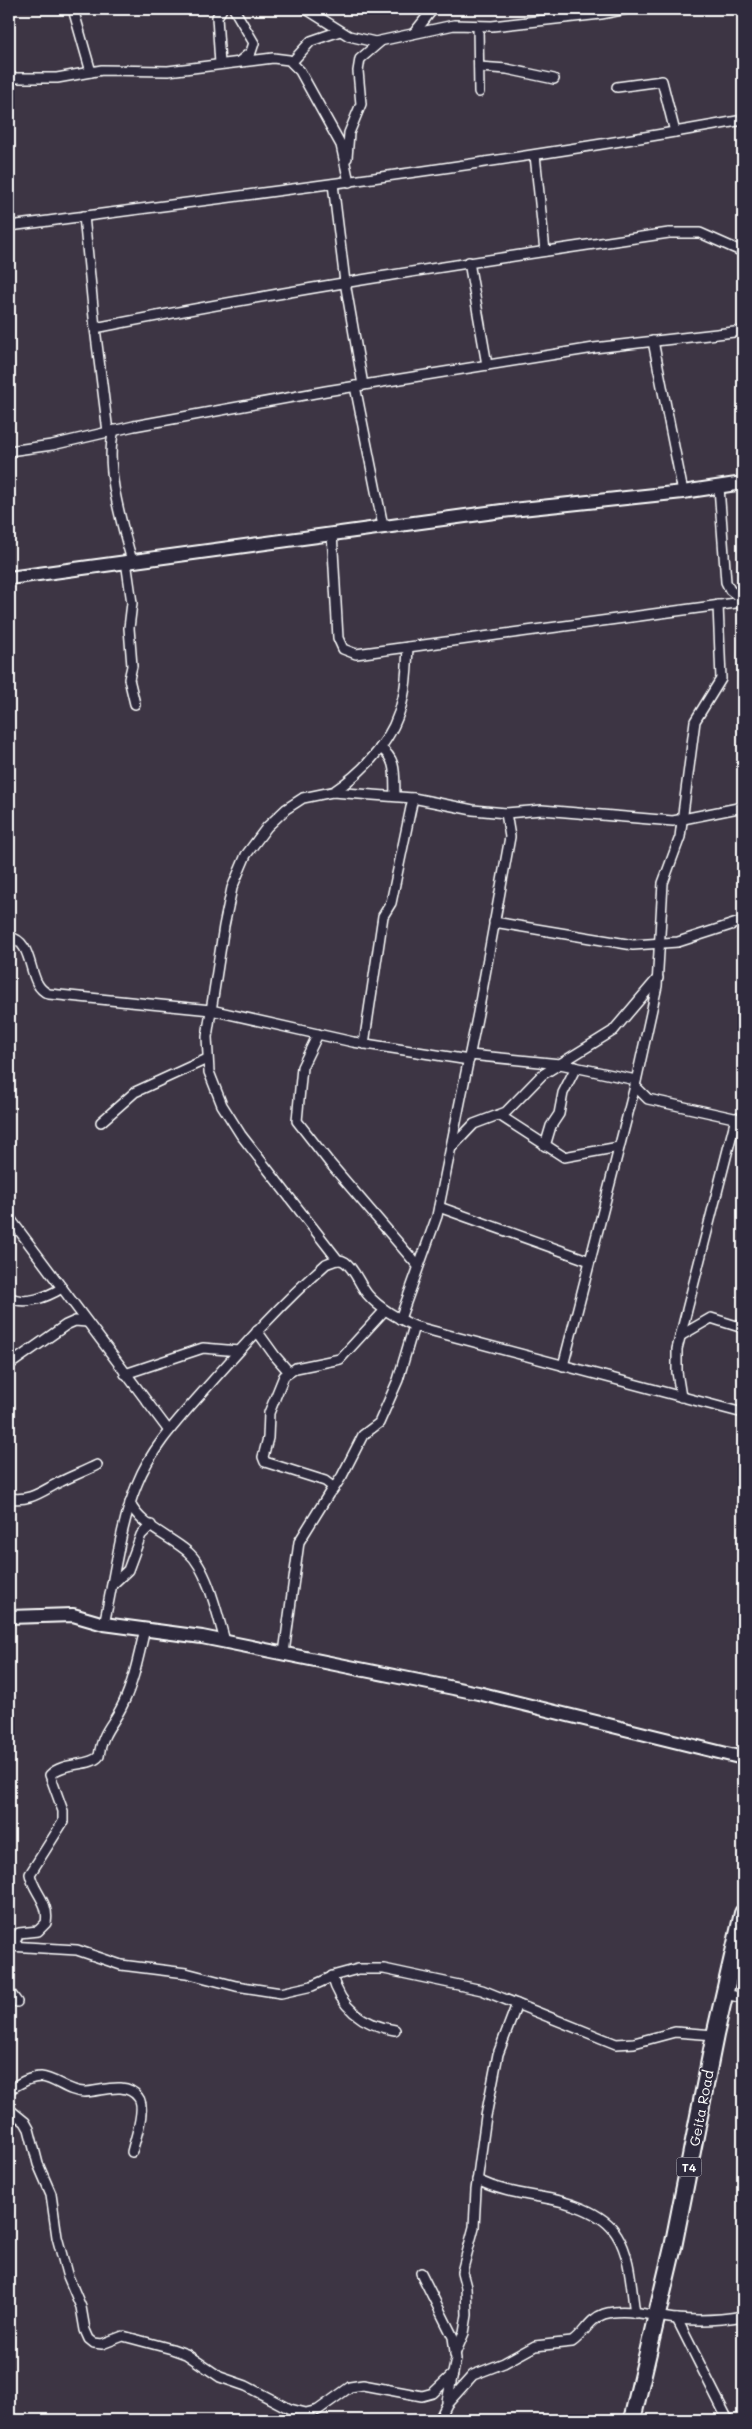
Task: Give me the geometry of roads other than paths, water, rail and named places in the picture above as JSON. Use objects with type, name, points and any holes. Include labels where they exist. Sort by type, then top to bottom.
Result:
[{"type":"highway","name":"Geita Road","points":[[632,2420],[673,2246],[743,1913]]},
{"type":"street","points":[[73,9],[91,72]]},
{"type":"street","points":[[220,64],[216,17],[222,9]]},
{"type":"street","points":[[234,9],[254,43],[251,52],[240,62]]},
{"type":"street","points":[[306,9],[359,40],[381,41],[439,28],[581,17],[627,9]]},
{"type":"street","points":[[414,33],[433,9],[439,28]]},
{"type":"street","points":[[478,26],[479,92]]},
{"type":"street","points":[[292,62],[311,41],[340,30]]},
{"type":"street","points":[[346,166],[349,133],[361,104],[358,71],[360,59],[381,41]]},
{"type":"street","points":[[9,78],[57,78],[91,72],[168,71],[278,57],[292,62],[306,80],[336,136],[350,182]]},
{"type":"street","points":[[479,67],[507,69],[554,79]]},
{"type":"street","points":[[617,87],[662,81],[675,132]]},
{"type":"street","points":[[9,226],[350,182],[535,155],[743,120]]},
{"type":"street","points":[[535,155],[545,251]]},
{"type":"street","points":[[333,184],[359,385],[384,526]]},
{"type":"street","points":[[84,216],[95,328],[111,431],[116,501],[129,561],[132,603],[129,628],[132,666],[129,679],[135,704]]},
{"type":"street","points":[[95,328],[345,282],[468,262],[686,232],[711,236],[743,252]]},
{"type":"street","points":[[468,262],[487,365]]},
{"type":"street","points":[[9,449],[52,445],[111,431],[359,385],[653,341],[743,331]]},
{"type":"street","points":[[653,341],[683,492]]},
{"type":"street","points":[[9,578],[384,526],[502,511],[683,492],[743,483]]},
{"type":"street","points":[[563,1366],[635,1083],[658,977],[663,883],[680,837],[696,719],[718,686],[721,678],[722,605],[728,587],[719,487]]},
{"type":"street","points":[[332,533],[338,638],[343,649],[356,654],[743,601]]},
{"type":"street","points":[[728,587],[743,601]]},
{"type":"street","points":[[332,792],[353,778],[380,748],[400,711],[404,697],[408,647]]},
{"type":"street","points":[[380,748],[388,753],[394,763],[395,796]]},
{"type":"street","points":[[743,807],[681,820],[542,810],[506,813],[466,810],[413,798],[332,792],[303,798],[286,809],[267,827],[246,855],[232,888],[224,926],[207,1037],[207,1059],[214,1087],[236,1128],[338,1260],[348,1264],[369,1296],[385,1310],[414,1326],[743,1413]]},
{"type":"street","points":[[364,1044],[383,916],[391,903],[413,798]]},
{"type":"street","points":[[400,1318],[439,1206],[510,837],[506,813]]},
{"type":"street","points":[[494,922],[633,945],[661,944],[707,934],[743,922]]},
{"type":"street","points":[[9,937],[18,940],[24,945],[40,988],[49,994],[211,1010],[364,1044],[469,1057],[560,1064],[635,1083],[648,1099],[739,1119],[680,1336],[676,1359],[681,1397]]},
{"type":"street","points":[[451,1148],[474,1124],[510,1109],[542,1075],[613,1031],[658,977]]},
{"type":"street","points":[[318,1034],[302,1067],[297,1121],[328,1162],[418,1266]]},
{"type":"street","points":[[101,1122],[135,1092],[207,1059]]},
{"type":"street","points":[[545,1146],[551,1126],[559,1114],[563,1094],[576,1067]]},
{"type":"street","points":[[499,1115],[545,1146],[567,1158],[619,1147]]},
{"type":"street","points":[[439,1206],[590,1261]]},
{"type":"street","points":[[9,1217],[169,1431]]},
{"type":"street","points":[[104,1624],[130,1502],[137,1482],[169,1431],[294,1292],[326,1264],[338,1260]]},
{"type":"street","points":[[9,1296],[16,1301],[43,1298],[62,1288]]},
{"type":"street","points":[[332,1491],[333,1487],[325,1481],[268,1464],[264,1460],[269,1413],[281,1381],[289,1372],[296,1368],[340,1359],[385,1310]]},
{"type":"street","points":[[680,1336],[711,1318],[743,1328]]},
{"type":"street","points":[[9,1365],[66,1325],[74,1321],[87,1322]]},
{"type":"street","points":[[284,1653],[299,1542],[342,1476],[363,1435],[379,1423],[398,1380],[414,1326]]},
{"type":"street","points":[[257,1331],[289,1372]]},
{"type":"street","points":[[125,1374],[203,1348],[239,1351]]},
{"type":"street","points":[[9,1498],[17,1499],[35,1496],[97,1465]]},
{"type":"street","points":[[130,1502],[136,1514],[191,1555],[210,1590],[225,1641]]},
{"type":"street","points":[[113,1584],[128,1570],[141,1534],[151,1525]]},
{"type":"street","points":[[9,1616],[73,1615],[104,1624],[225,1641],[478,1693],[743,1758]]},
{"type":"street","points":[[144,1629],[130,1686],[123,1704],[101,1740],[99,1756],[93,1761],[66,1765],[50,1775],[63,1811],[63,1822],[30,1874],[31,1880],[44,1901],[47,1916],[46,1923],[38,1931],[18,1933],[11,1946],[77,1950],[121,1965],[186,1973],[236,1986],[281,1993],[312,1986],[332,1976],[358,1969],[384,1969],[482,1990],[616,2044],[634,2043],[675,2032],[716,2035]]},
{"type":"street","points":[[332,1976],[341,1998],[359,2018],[370,2024],[395,2030]]},
{"type":"street","points":[[9,1991],[17,2002]]},
{"type":"street","points":[[725,1994],[743,1998]]},
{"type":"street","points":[[447,2404],[456,2354],[464,2333],[467,2315],[466,2287],[462,2272],[474,2227],[477,2180],[486,2116],[498,2054],[517,2004]]},
{"type":"street","points":[[9,2090],[22,2082],[42,2077],[77,2092],[115,2088],[132,2092],[139,2098],[142,2107],[132,2152]]},
{"type":"street","points":[[9,2109],[25,2122],[29,2129],[38,2164],[51,2194],[57,2237],[67,2274],[81,2307],[85,2330],[89,2339],[94,2343],[102,2344],[123,2336],[172,2349],[186,2354],[220,2377],[246,2386],[290,2409],[306,2413],[318,2410],[350,2387],[362,2385],[422,2396],[433,2393],[453,2374]]},
{"type":"street","points":[[477,2180],[496,2189],[560,2201],[592,2213],[606,2224],[617,2234],[626,2256],[634,2313]]},
{"type":"street","points":[[421,2273],[453,2337],[456,2354]]},
{"type":"street","points":[[439,2420],[447,2404],[458,2389],[473,2375],[504,2363],[535,2346],[572,2342],[589,2324],[603,2314],[621,2311],[677,2319],[724,2320],[743,2316]]},
{"type":"street","points":[[677,2319],[728,2420]]}]
